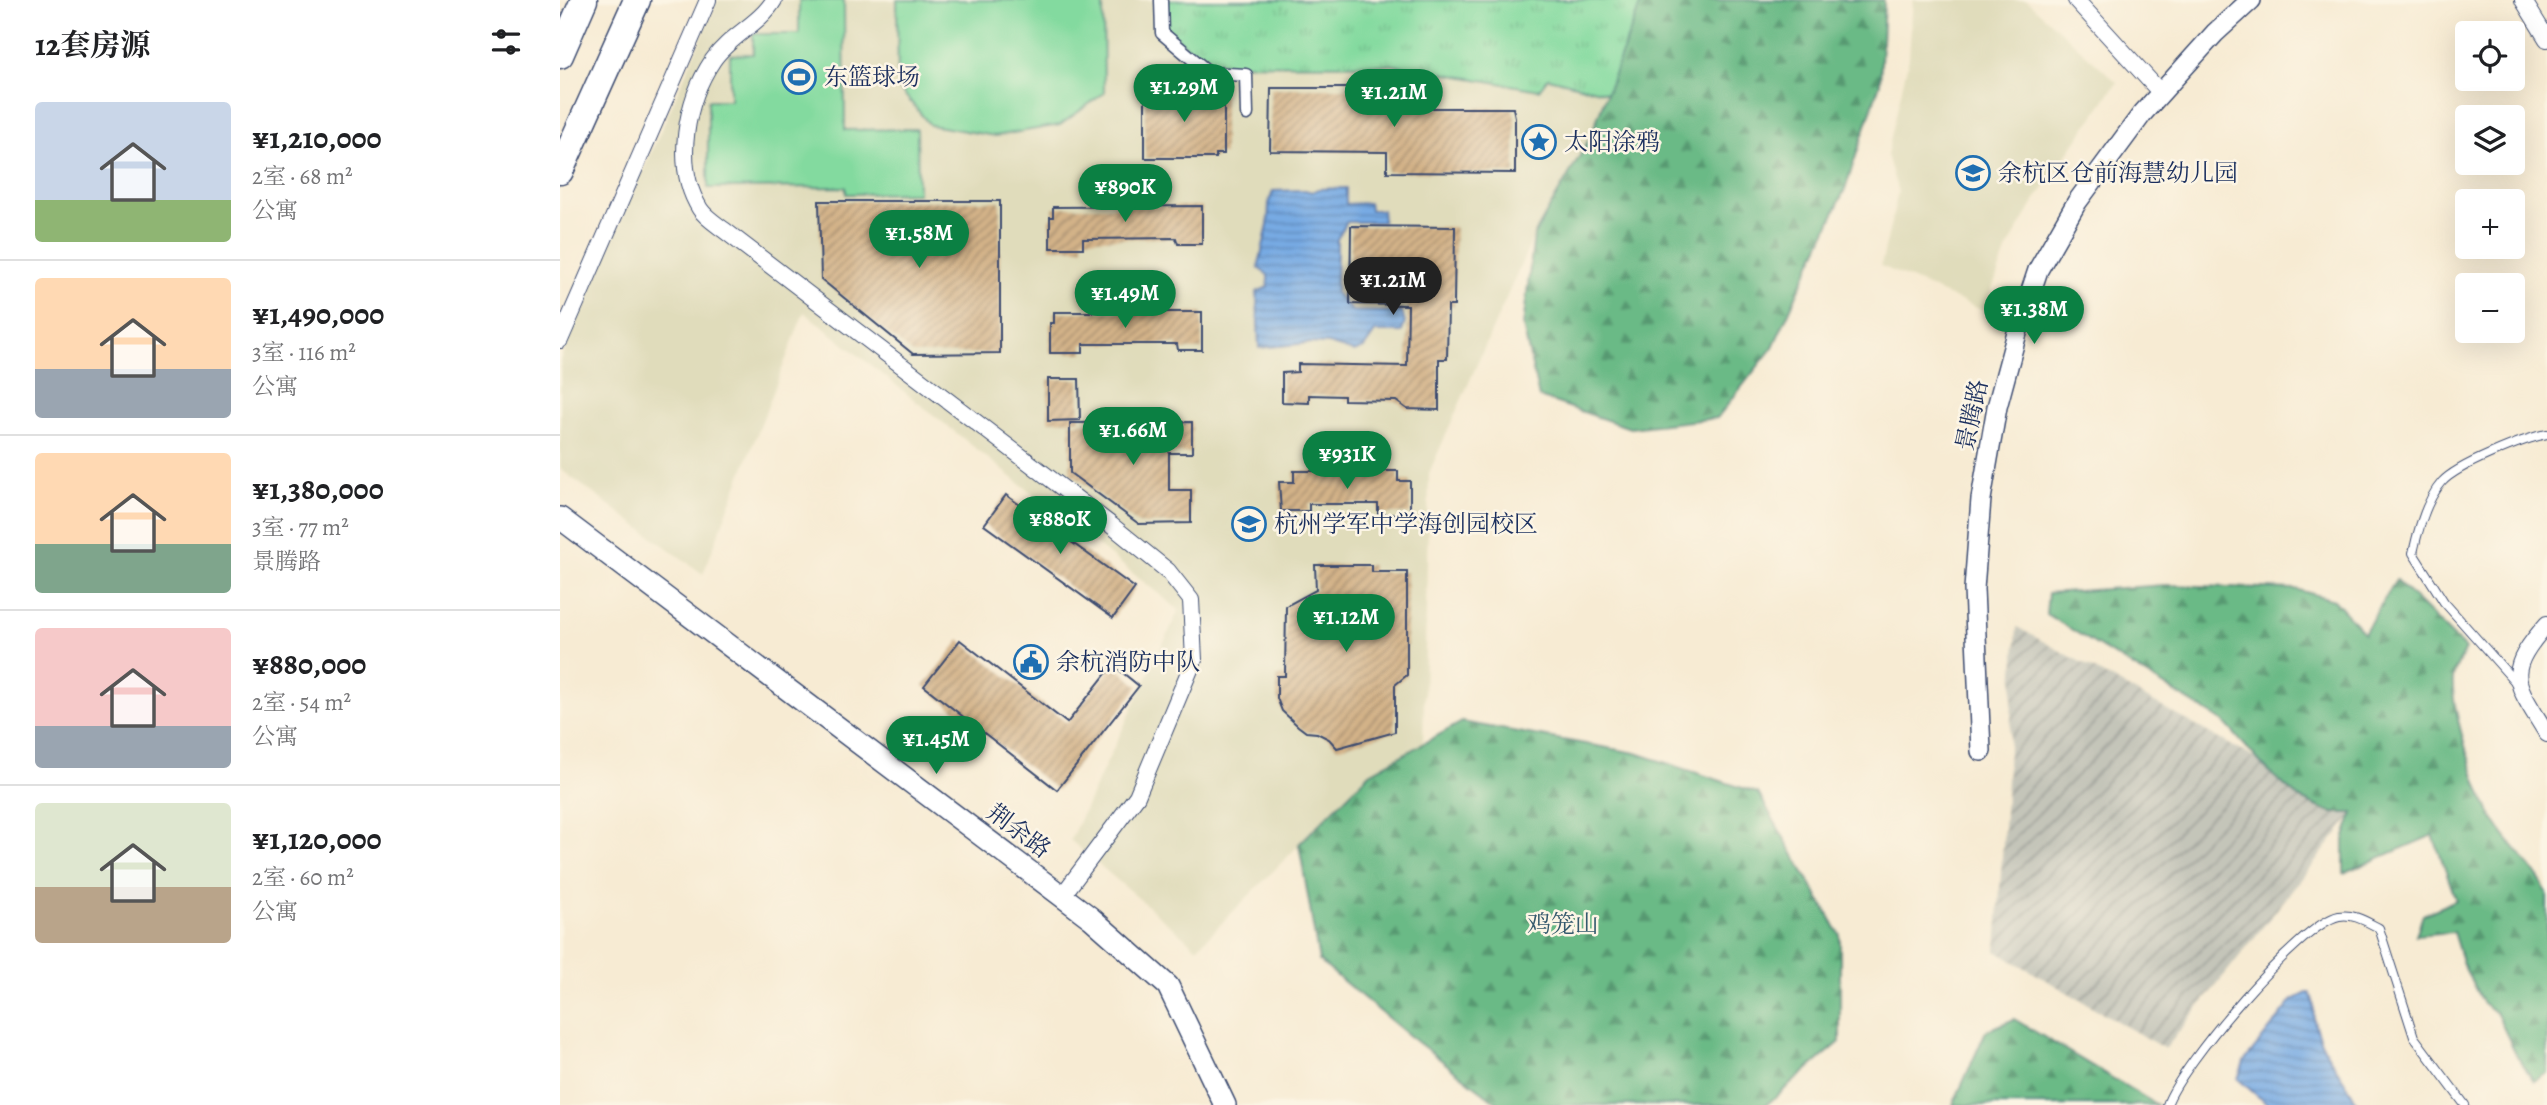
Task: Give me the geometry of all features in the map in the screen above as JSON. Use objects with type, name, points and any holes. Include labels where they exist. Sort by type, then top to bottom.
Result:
[{"type":"highway","points":[[560,55],[584,0]]},
{"type":"highway","points":[[560,171],[637,0]]},
{"type":"main road","name":"荆余路","points":[[560,518],[1091,918],[1168,986],[1225,1105]]},
{"type":"street","points":[[560,340],[708,0]]},
{"type":"street","points":[[774,0],[713,60],[694,97],[684,157],[689,184],[701,211],[1111,525],[1168,571],[1191,600],[1194,660],[1141,788],[1128,810],[1062,896]]},
{"type":"street","points":[[1161,0],[1162,33],[1209,73],[1246,75],[1247,114]]},
{"type":"street","points":[[2076,0],[2161,93]]},
{"type":"street","name":"景腾路","points":[[1981,751],[1974,589],[1981,499],[1997,407],[2038,270],[2077,202],[2142,114],[2215,33],[2251,0]]},
{"type":"street","points":[[2523,0],[2547,39]]},
{"type":"street","points":[[2547,624],[2531,642],[2519,664],[2519,687],[2547,734]]},
{"type":"lane","points":[[2519,687],[2444,602],[2413,553],[2420,521],[2442,482],[2461,469],[2529,437],[2547,434]]},
{"type":"lane","points":[[2167,1105],[2206,1042],[2267,971],[2326,920],[2341,915],[2358,918],[2379,928],[2414,1037],[2465,1105]]},
{"type":"shaded area","name":"杭州学军中学海创园校区","points":[[718,0],[1642,0],[1590,138],[1534,235],[1429,473],[1423,744],[1370,773],[1197,948],[1070,840],[1179,610],[804,312],[703,574],[560,469],[560,360]]},
{"type":"shaded area","name":"余杭区仓前海慧幼儿园","points":[[1913,0],[2026,0],[2117,82],[2036,199],[2007,249],[1984,311],[1881,266],[1898,192],[1887,155],[1909,57]]},
{"type":"shaded area","points":[[2017,627],[2354,813],[2165,1049],[1996,951]]},
{"type":"green space","name":"东篮球场","points":[[799,0],[844,0],[845,130],[917,129],[918,193],[846,194],[846,187],[708,188],[708,100],[730,100],[730,55],[753,54],[753,34],[799,34]]},
{"type":"green space","points":[[897,0],[1103,0],[1104,93],[1060,125],[995,136],[930,125],[898,87]]},
{"type":"green space","points":[[1165,0],[1642,0],[1607,93],[1548,78],[1539,90],[1394,65],[1208,64],[1165,28]]},
{"type":"green space","points":[[1642,0],[1884,0],[1880,83],[1845,189],[1773,347],[1717,418],[1630,428],[1539,397],[1523,326],[1534,235],[1590,138]]},
{"type":"green space","points":[[2396,580],[2466,649],[2456,667],[2453,692],[2474,774],[2496,823],[2547,893],[2547,1073],[2534,1081],[2517,1056],[2497,1014],[2482,1002],[2463,964],[2453,932],[2416,935],[2423,915],[2456,900],[2433,835],[2344,873],[2344,840],[2353,813],[2332,813],[2300,799],[2268,771],[2224,722],[2046,614],[2048,593],[2165,585],[2295,589],[2334,600],[2364,633]]},
{"type":"green space","name":"鸡笼山","points":[[1462,722],[1636,753],[1758,793],[1840,935],[1840,1042],[1766,1105],[1500,1105],[1411,1037],[1319,961],[1299,844],[1370,773]]},
{"type":"green space","points":[[2014,1019],[2157,1105],[1953,1105],[1986,1031]]},
{"type":"water","points":[[1346,188],[1346,204],[1369,203],[1370,210],[1382,210],[1383,222],[1347,222],[1337,239],[1336,293],[1352,311],[1402,312],[1405,322],[1402,332],[1375,332],[1364,348],[1354,352],[1328,344],[1309,343],[1259,348],[1257,292],[1268,287],[1268,275],[1258,268],[1273,191],[1312,192],[1318,189]]},
{"type":"water","points":[[2309,992],[2313,1001],[2318,1036],[2358,1105],[2268,1105],[2238,1079],[2244,1062],[2293,1000]]},
{"type":"building","points":[[1271,88],[1417,88],[1417,108],[1513,108],[1515,173],[1387,172],[1387,152],[1270,151]]},
{"type":"building","points":[[1145,89],[1212,89],[1212,93],[1224,93],[1224,154],[1216,154],[1216,158],[1145,158]]},
{"type":"building","points":[[819,201],[1000,201],[1000,353],[913,354],[821,279]]},
{"type":"building","points":[[1202,206],[1202,244],[1178,244],[1176,238],[1083,239],[1083,248],[1050,248],[1050,217],[1053,217],[1053,207]]},
{"type":"building","points":[[1351,226],[1455,227],[1454,306],[1448,306],[1447,359],[1439,359],[1439,410],[1407,409],[1396,401],[1344,400],[1344,396],[1309,395],[1309,403],[1282,402],[1282,373],[1298,372],[1298,364],[1407,366],[1408,305],[1350,304]]},
{"type":"building","points":[[1054,312],[1202,312],[1202,350],[1178,350],[1177,344],[1083,344],[1083,353],[1050,353],[1050,323],[1054,323]]},
{"type":"building","points":[[1048,379],[1079,379],[1080,420],[1048,421]]},
{"type":"building","points":[[1192,422],[1192,453],[1169,453],[1169,490],[1191,490],[1191,523],[1139,524],[1070,473],[1070,423]]},
{"type":"building","points":[[1294,471],[1398,471],[1398,481],[1410,481],[1410,514],[1378,514],[1378,504],[1309,504],[1309,511],[1281,511],[1279,482],[1294,482]]},
{"type":"building","points":[[1006,495],[1135,588],[1113,618],[984,525]]},
{"type":"building","points":[[1315,565],[1372,565],[1372,572],[1407,572],[1407,675],[1395,685],[1395,732],[1337,748],[1329,739],[1317,733],[1306,732],[1282,711],[1277,698],[1277,676],[1285,676],[1286,606],[1316,590]]},
{"type":"building","points":[[960,640],[1067,723],[1113,665],[1139,686],[1057,790],[924,686]]},
{"type":"place","name":"东篮球场","points":[[799,77]]},
{"type":"place","name":"太阳涂鸦","points":[[1539,142]]},
{"type":"place","name":"余杭区仓前海慧幼儿园","points":[[1973,173]]},
{"type":"place","name":"杭州学军中学海创园校区","points":[[1249,524]]},
{"type":"place","name":"余杭消防中队","points":[[1031,662]]}]
